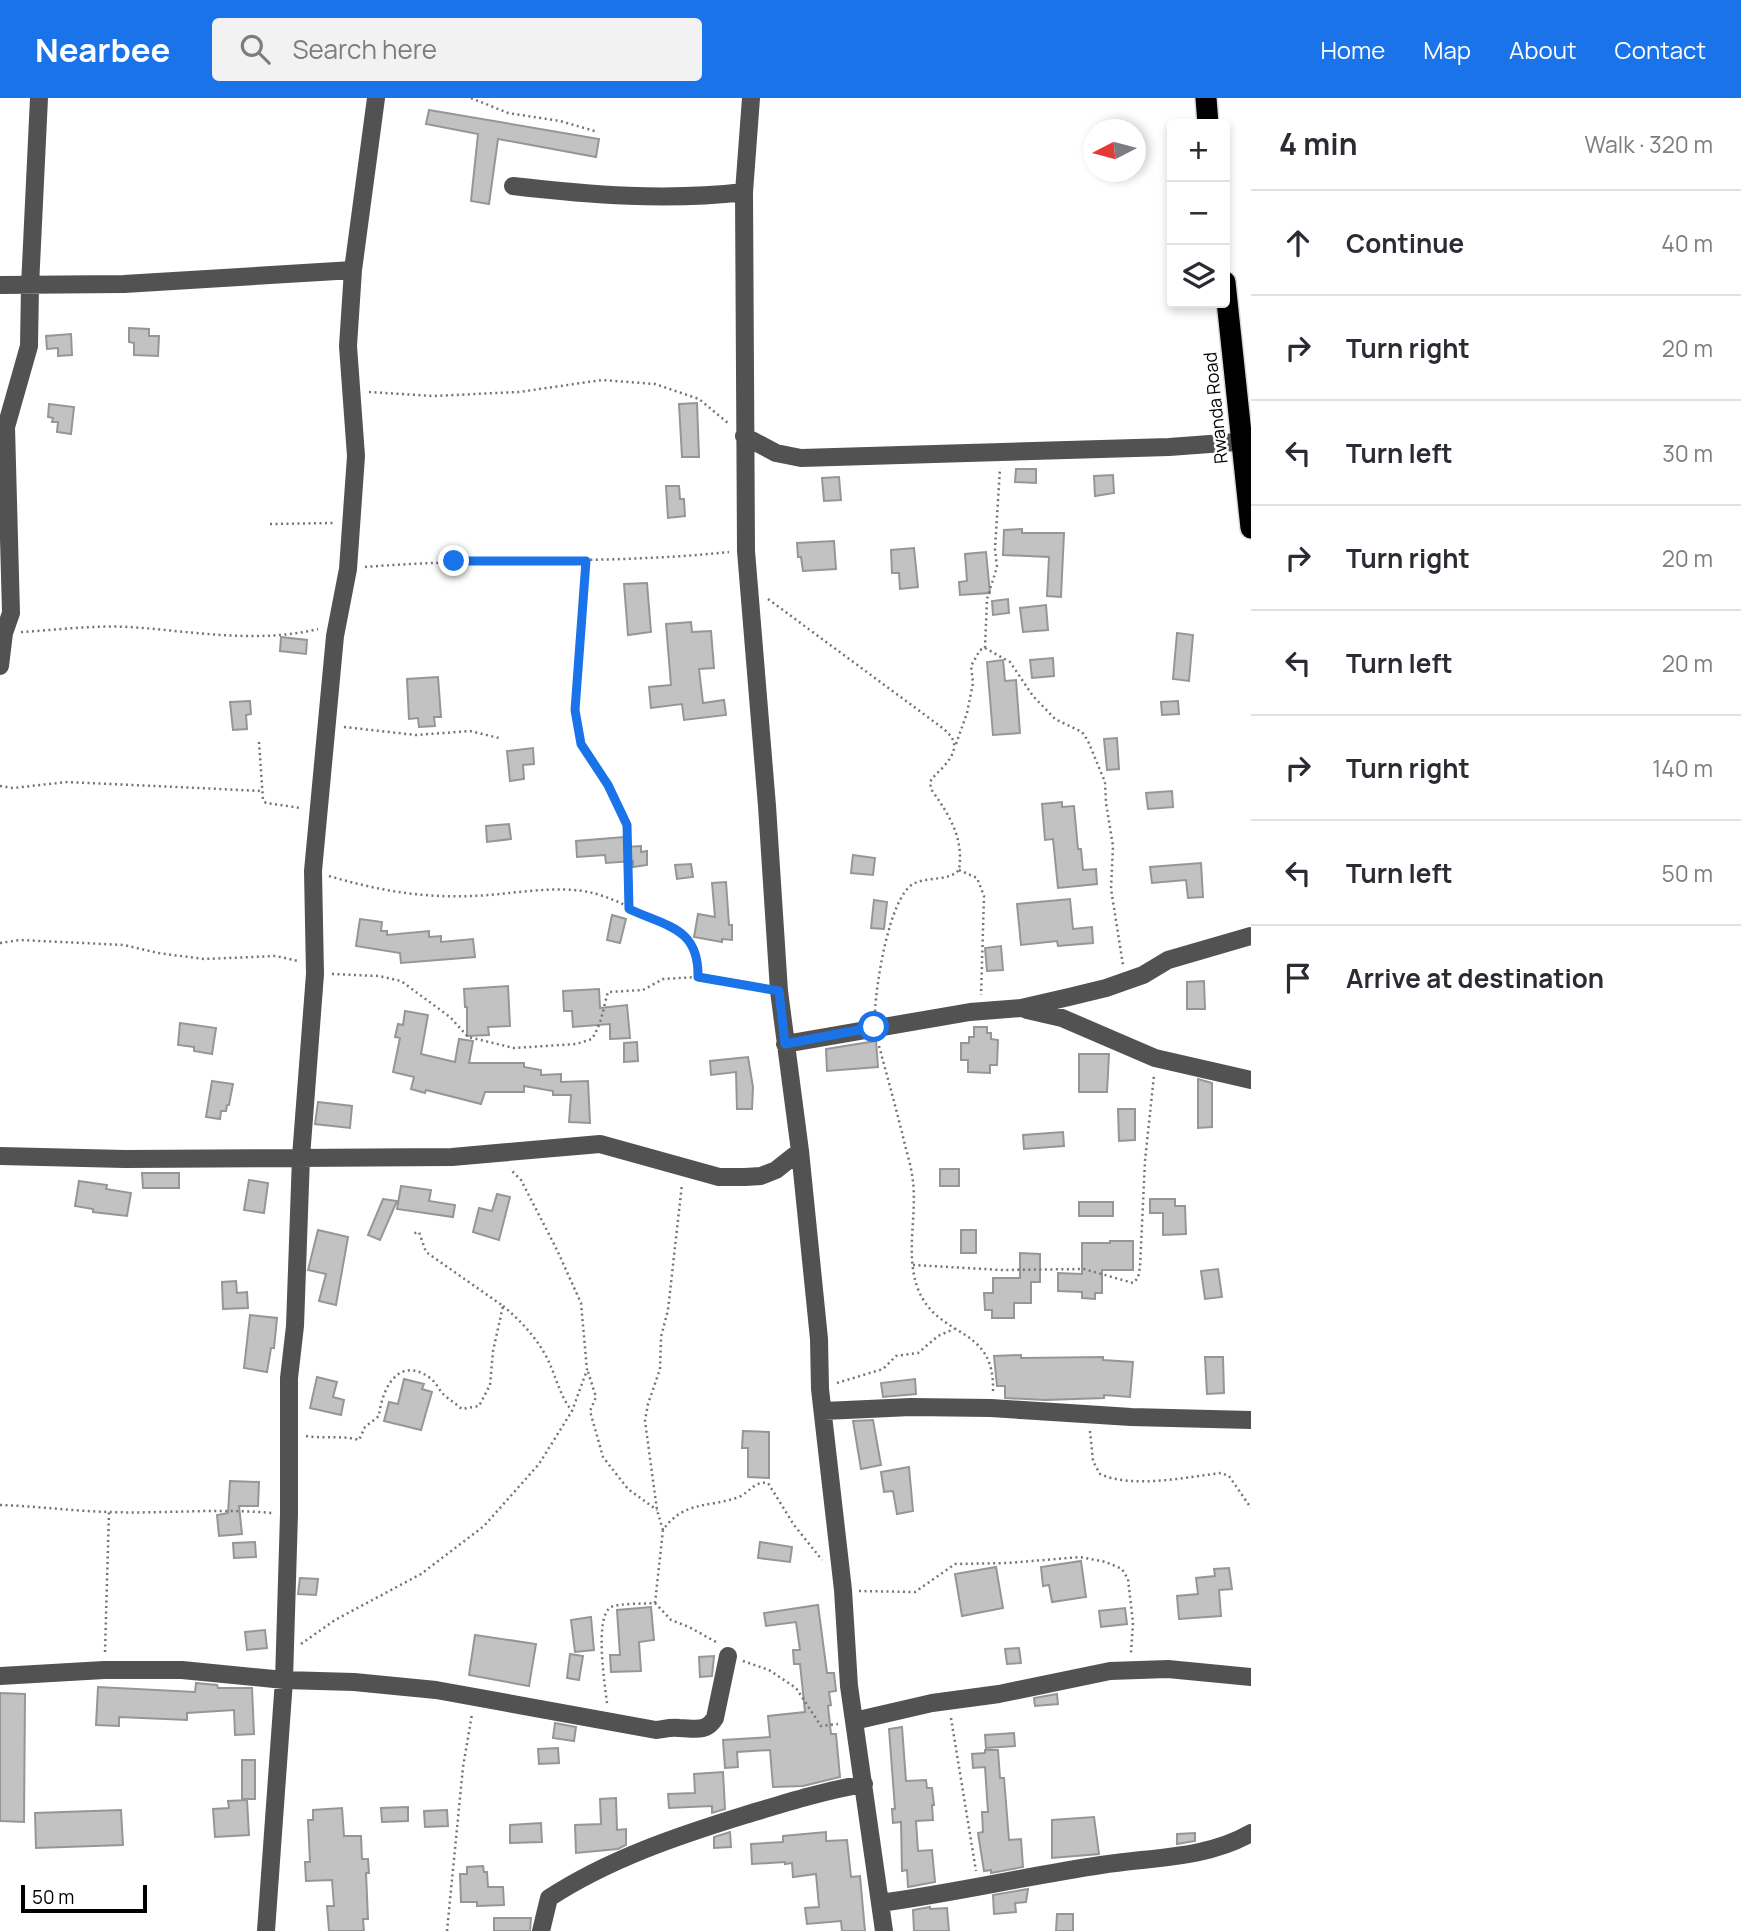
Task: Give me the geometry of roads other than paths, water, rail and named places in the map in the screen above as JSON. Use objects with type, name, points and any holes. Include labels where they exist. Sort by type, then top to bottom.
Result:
[{"type":"highway","points":[[1206,98],[1208,119]]},
{"type":"highway","name":"Rwanda Road","points":[[1228,308],[1246,441],[1251,528]]},
{"type":"street","points":[[0,666],[10,613],[6,427],[29,346],[39,98]]},
{"type":"street","points":[[266,1931],[284,1680],[289,1514],[289,1378],[295,1326],[301,1157],[314,967],[313,871],[338,623],[348,569],[352,523],[356,456],[348,346],[353,270],[376,98]]},
{"type":"street","points":[[751,98],[744,192],[746,551],[779,991],[800,1152],[819,1339],[820,1389],[843,1590],[849,1686],[884,1931]]},
{"type":"street","points":[[513,186],[579,194],[648,197],[697,198],[744,192]]},
{"type":"street","points":[[0,285],[200,280],[353,270]]},
{"type":"street","points":[[744,436],[776,453],[801,458],[1169,447],[1246,441]]},
{"type":"street","points":[[785,1044],[970,1012],[1021,1008],[1126,982],[1167,960],[1251,936]]},
{"type":"street","points":[[1021,1008],[1062,1018],[1155,1058],[1251,1080]]},
{"type":"street","points":[[0,1156],[125,1159],[452,1157],[600,1144],[719,1177],[761,1176],[776,1170],[800,1152]]},
{"type":"street","points":[[824,1411],[911,1407],[991,1408],[1251,1420]]},
{"type":"street","points":[[0,1676],[104,1670],[182,1670],[284,1680],[354,1682],[436,1690],[656,1730],[676,1727],[700,1730],[711,1725],[715,1718],[728,1656]]},
{"type":"street","points":[[854,1721],[1110,1671],[1168,1669],[1251,1677]]},
{"type":"street","points":[[541,1931],[549,1898],[576,1880],[641,1850],[827,1790],[864,1784]]},
{"type":"street","points":[[880,1903],[1099,1865],[1207,1851],[1233,1843],[1251,1833]]}]
